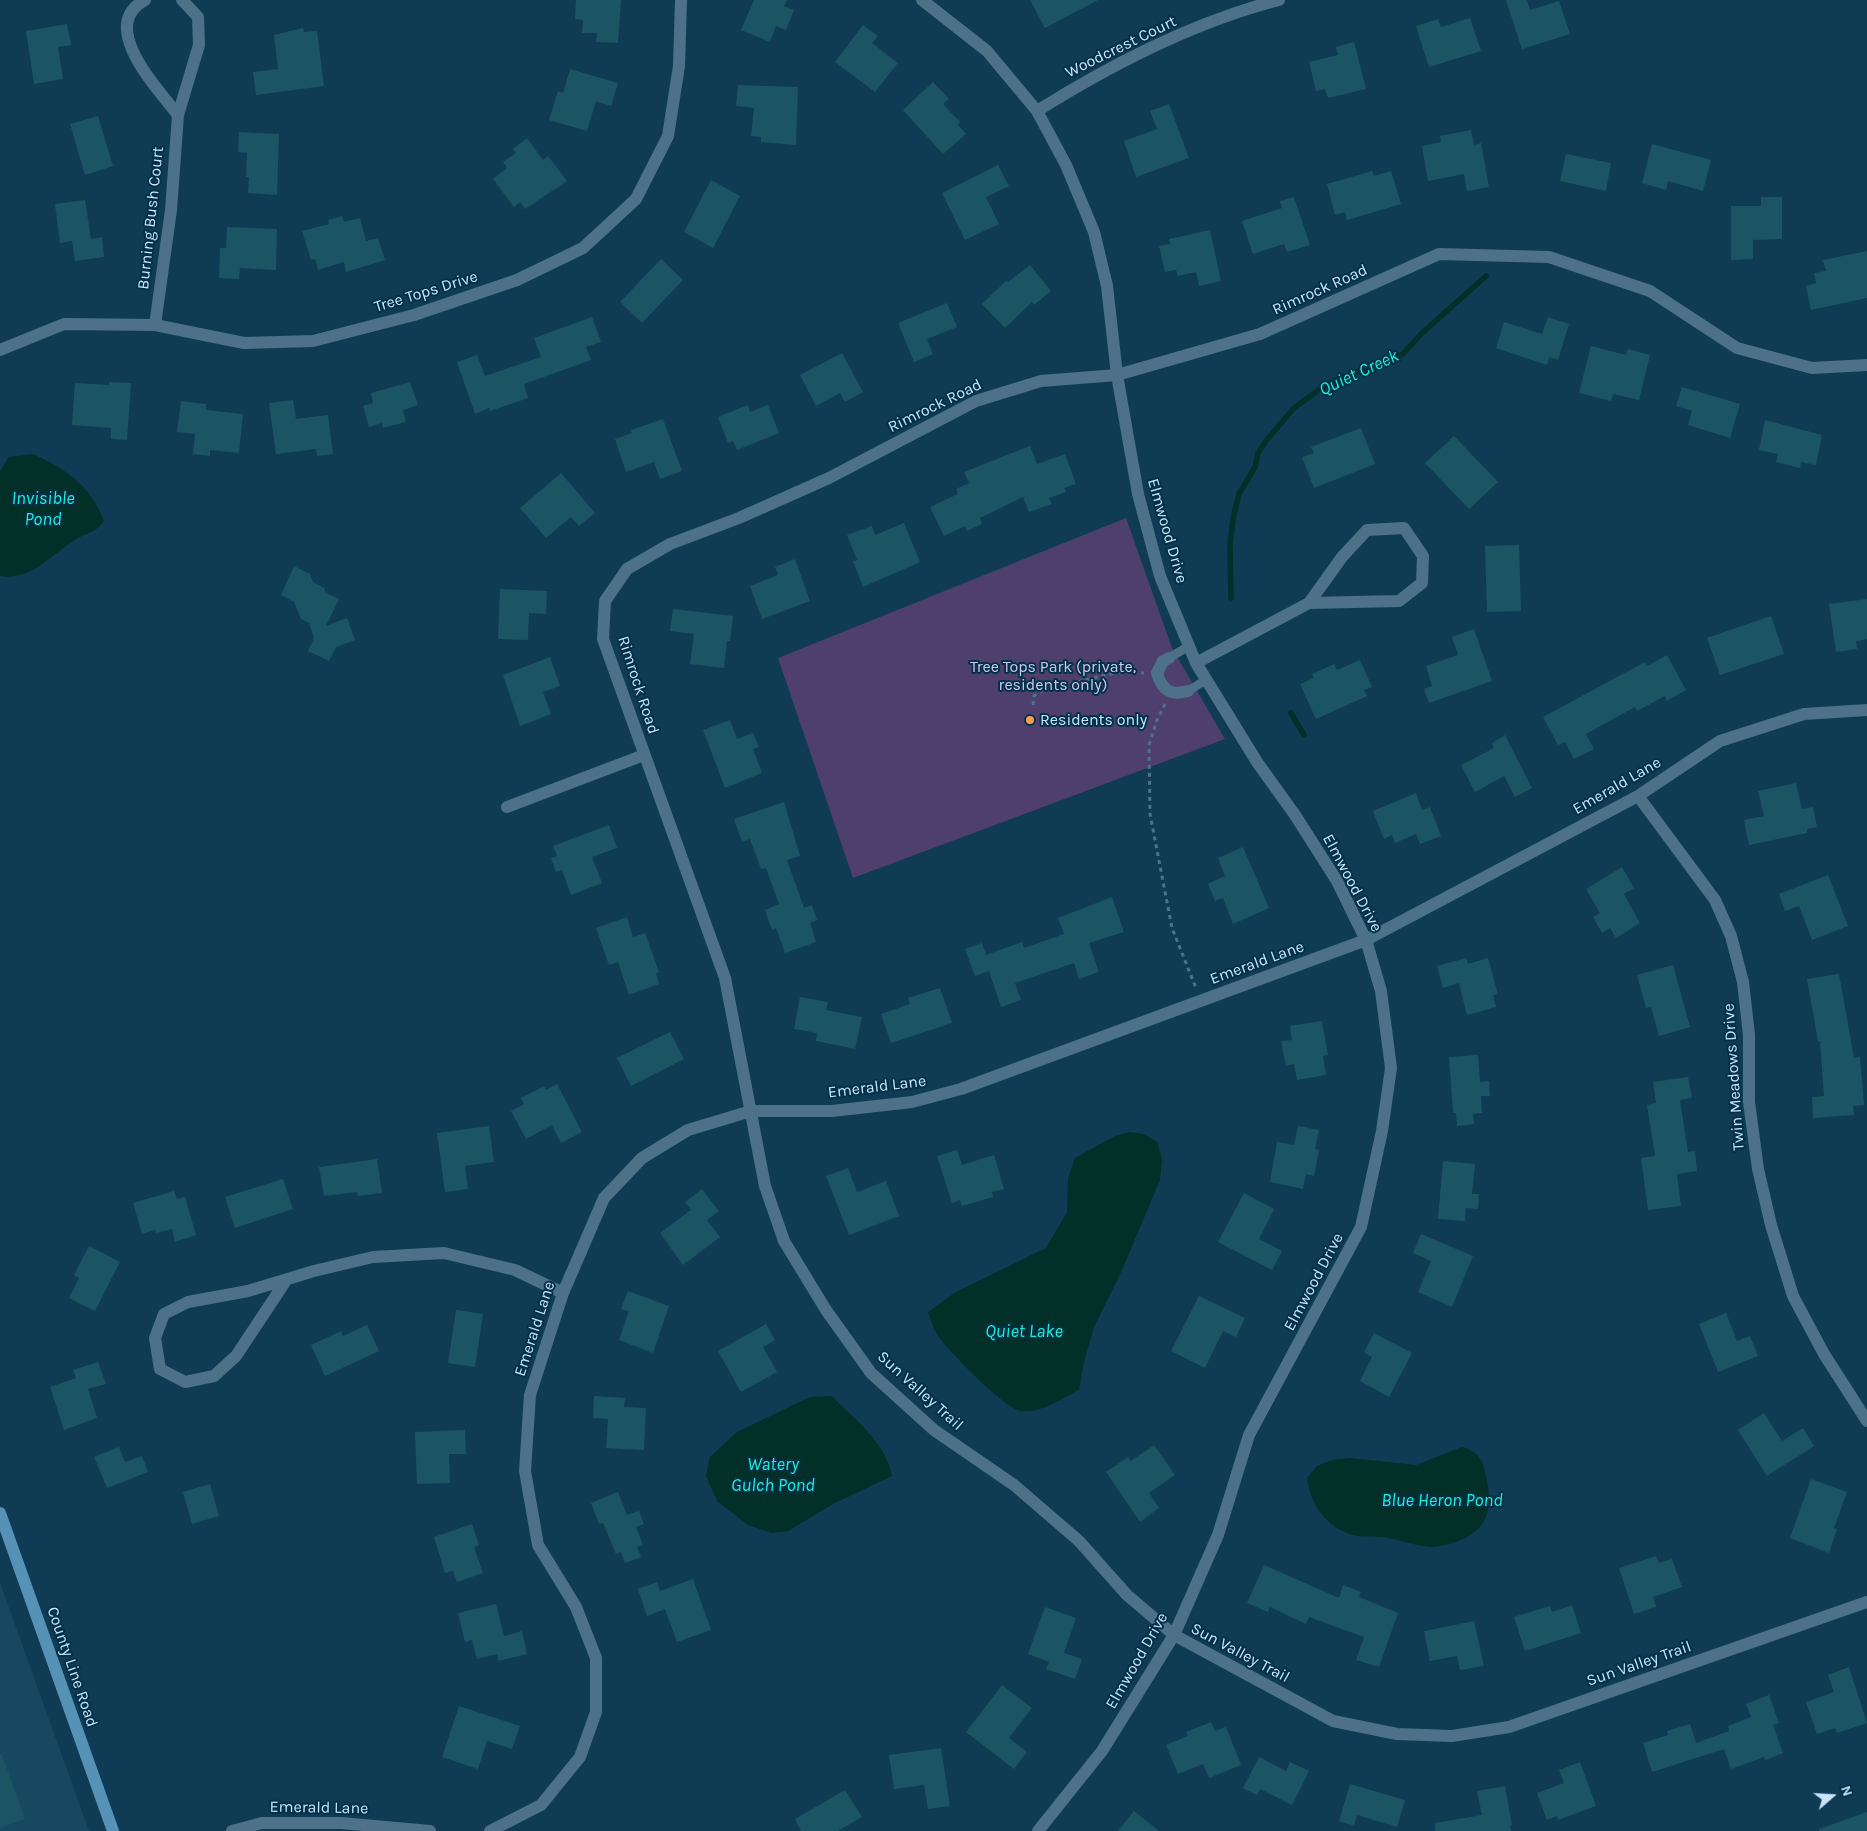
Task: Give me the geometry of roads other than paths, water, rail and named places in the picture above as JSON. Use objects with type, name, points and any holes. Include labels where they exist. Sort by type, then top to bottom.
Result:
[{"type":"main road","name":"County Line Road","points":[[0,1513],[113,1831]]},
{"type":"street","points":[[145,0],[136,5],[127,22],[128,43],[141,67],[178,115]]},
{"type":"street","name":"Burning Bush Court","points":[[155,325],[171,210],[178,115],[199,45],[198,17],[182,0]]},
{"type":"street","name":"Tree Tops Drive","points":[[0,350],[64,324],[155,325],[244,343],[313,341],[414,315],[517,280],[583,248],[636,199],[668,136],[679,66],[680,0]]},
{"type":"street","name":"Elmwood Drive","points":[[922,0],[987,51],[1036,111],[1066,165],[1094,232],[1106,286],[1117,375],[1140,503],[1160,576],[1196,663],[1257,762],[1296,815],[1337,881],[1366,940],[1381,990],[1391,1068],[1382,1131],[1361,1227],[1249,1435],[1218,1535],[1174,1635],[1102,1751],[1038,1831]]},
{"type":"street","name":"Woodcrest Court","points":[[1036,111],[1088,79],[1170,38],[1259,2],[1279,0]]},
{"type":"street","name":"Rimrock Road","points":[[751,1111],[725,978],[604,639],[605,601],[627,569],[670,544],[739,518],[829,478],[976,401],[1041,381],[1117,375],[1260,334],[1439,254],[1549,258],[1650,291],[1737,348],[1812,368],[1867,365]]},
{"type":"street","points":[[1196,663],[1310,603],[1399,601],[1422,583],[1423,556],[1404,528],[1367,530],[1342,557],[1310,603]]},
{"type":"street","points":[[1169,658],[1164,661],[1157,673],[1165,690],[1171,693],[1188,691]]},
{"type":"street","name":"Emerald Lane","points":[[490,1831],[541,1805],[580,1757],[596,1712],[596,1658],[576,1607],[538,1546],[525,1471],[530,1395],[562,1293],[604,1198],[642,1158],[688,1130],[751,1111],[832,1111],[912,1102],[961,1089],[1366,940],[1638,796],[1720,741],[1804,714],[1867,710]]},
{"type":"street","points":[[507,807],[644,755]]},
{"type":"street","name":"Twin Meadows Drive","points":[[1638,796],[1715,900],[1731,936],[1743,982],[1749,1036],[1749,1102],[1758,1169],[1771,1224],[1793,1296],[1824,1354],[1867,1421]]},
{"type":"street","name":"Sun Valley Trail","points":[[751,1111],[765,1186],[784,1241],[826,1310],[871,1373],[934,1430],[1022,1491],[1080,1542],[1127,1595],[1174,1635],[1333,1721],[1397,1734],[1452,1736],[1509,1727],[1867,1602]]},
{"type":"street","points":[[288,1279],[236,1356],[214,1376],[185,1382],[160,1369],[155,1338],[164,1314],[188,1302],[248,1291],[288,1279],[373,1257],[444,1253],[515,1270],[562,1293]]},
{"type":"street","name":"Emerald Lane","points":[[232,1831],[262,1823],[341,1823],[430,1831]]},
{"type":"street","name":"Emerald Lane","points":[[359,1831],[376,1826]]},
{"type":"lane","points":[[1169,658],[1189,646]]},
{"type":"lane","points":[[1188,691],[1206,680]]},
{"type":"water","name":"Invisible Pond","points":[[33,454],[66,472],[76,480],[92,498],[104,521],[96,529],[79,537],[31,571],[11,577],[0,576],[0,471],[9,457]]},
{"type":"water","name":"Quiet Lake","points":[[1130,1132],[1144,1134],[1157,1142],[1162,1159],[1160,1180],[1122,1270],[1094,1327],[1084,1362],[1079,1390],[1051,1405],[1036,1410],[1021,1411],[1013,1408],[979,1380],[947,1347],[933,1327],[928,1312],[956,1292],[1046,1248],[1067,1212],[1068,1179],[1075,1158],[1115,1136]]},
{"type":"water","name":"Watery Gulch Pond","points":[[832,1396],[860,1423],[876,1442],[883,1452],[892,1476],[833,1504],[788,1531],[772,1533],[748,1525],[717,1501],[706,1476],[710,1457],[737,1432],[810,1397]]},
{"type":"water","name":"Blue Heron Pond","points":[[1462,1447],[1472,1451],[1481,1461],[1485,1470],[1488,1487],[1489,1507],[1483,1523],[1459,1541],[1429,1547],[1384,1537],[1351,1535],[1331,1524],[1325,1518],[1311,1495],[1307,1478],[1317,1466],[1332,1460],[1350,1458],[1416,1465]]},
{"type":"waterway","name":"Quiet Creek","points":[[1231,598],[1230,544],[1233,519],[1239,494],[1255,467],[1258,453],[1265,442],[1294,408],[1320,389],[1338,379],[1403,354],[1421,334],[1486,276]]},
{"type":"waterway","name":"Quiet Creek","points":[[1291,713],[1304,735]]},
{"type":"place","name":"Residents only","points":[[1030,720]]},
{"type":"park label","name":"Tree Tops Park (private, residents only)","points":[[1053,676]]}]
